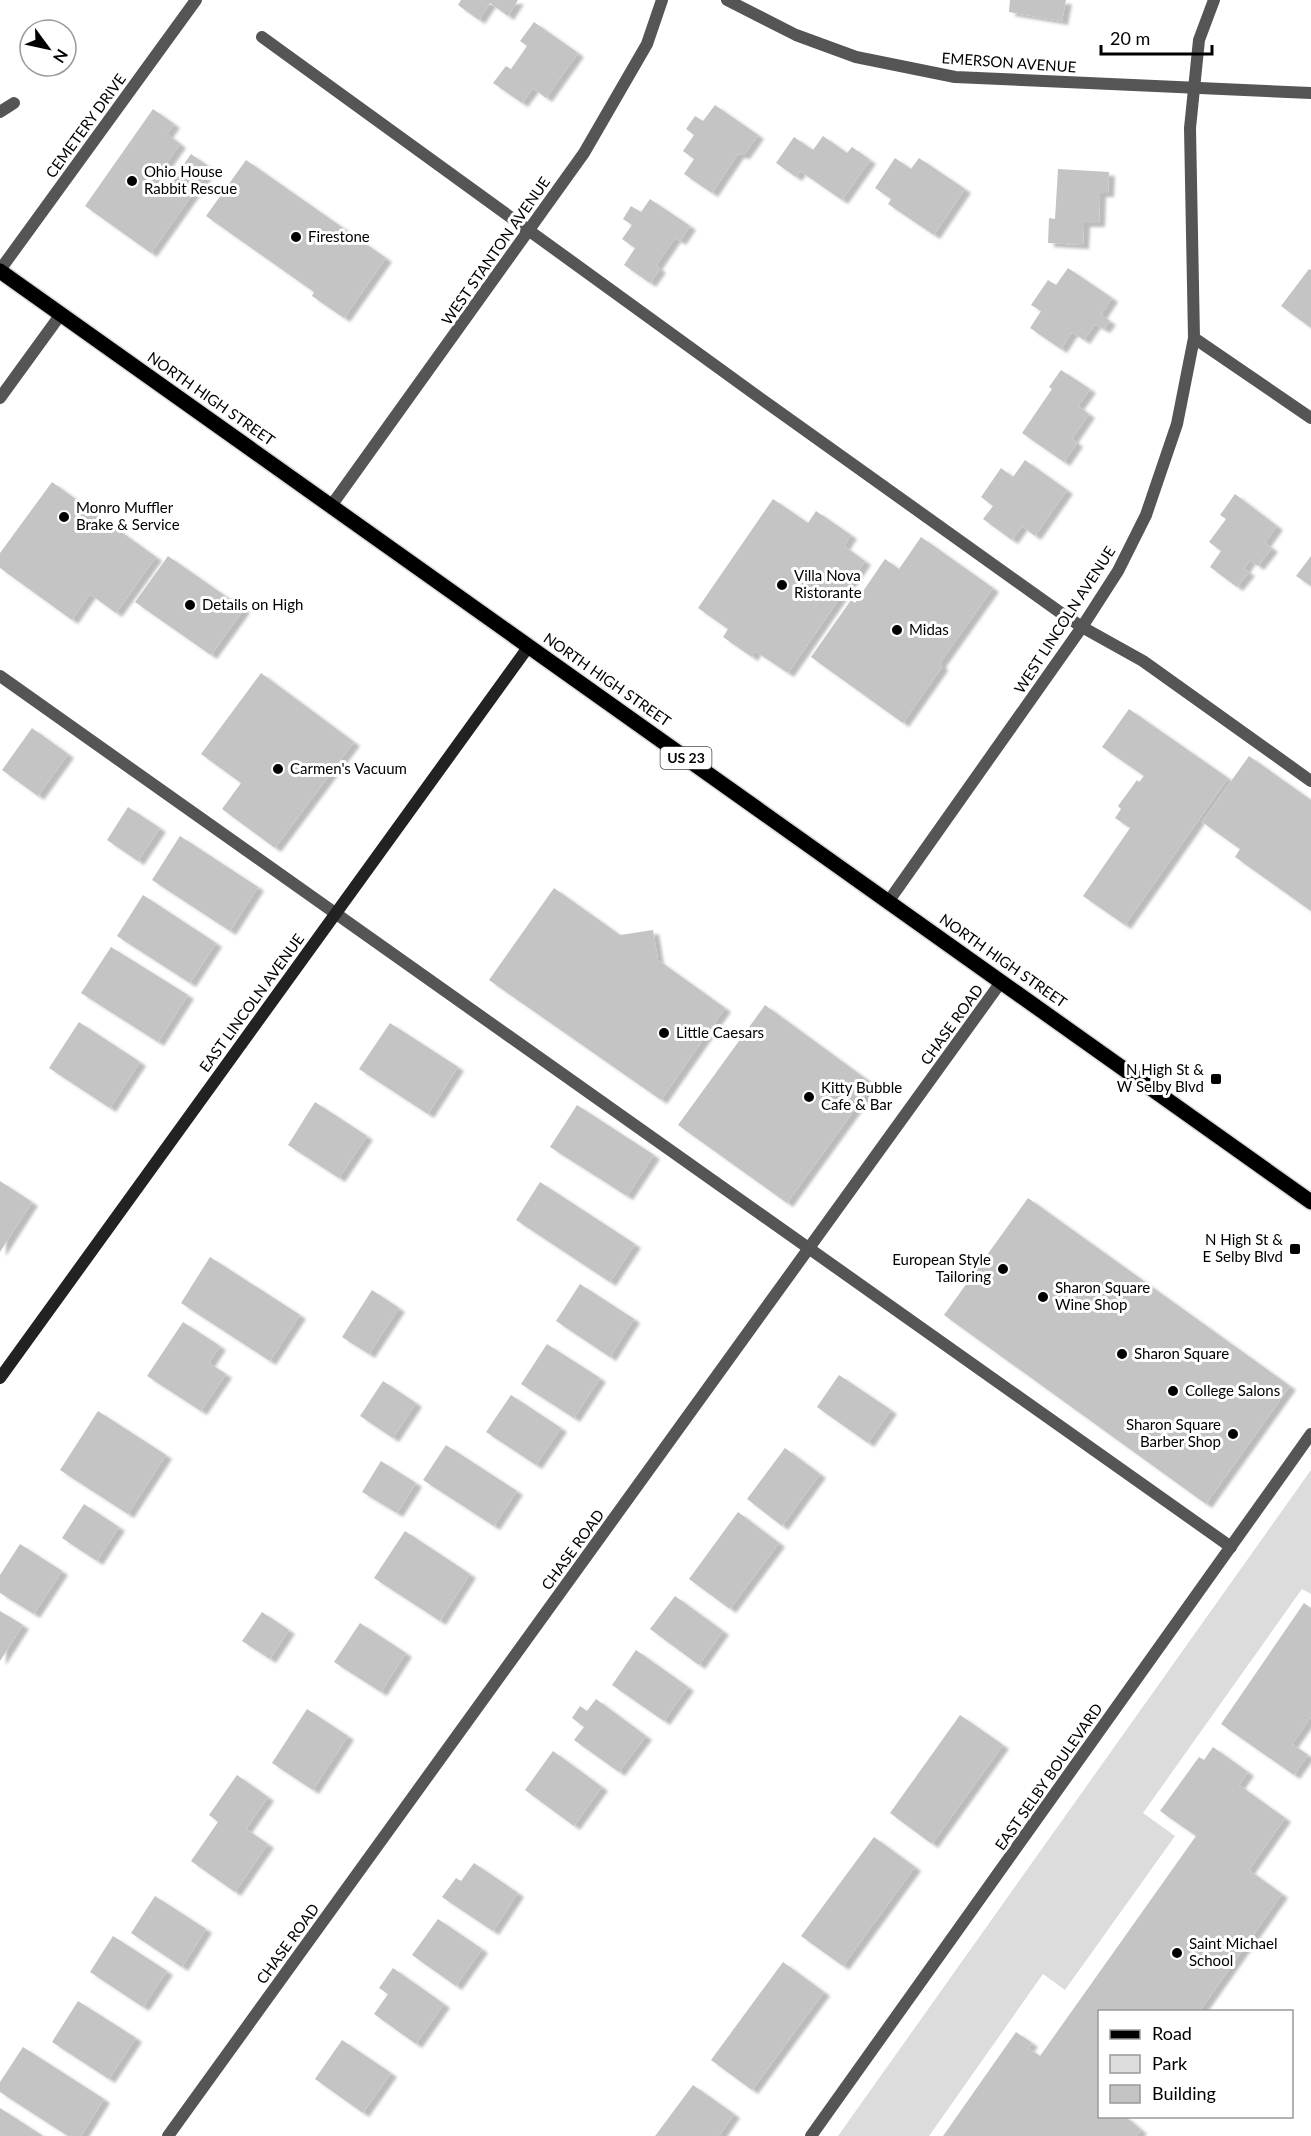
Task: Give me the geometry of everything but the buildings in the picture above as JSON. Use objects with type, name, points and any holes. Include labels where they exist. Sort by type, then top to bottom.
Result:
[{"type":"main road","name":"NORTH HIGH STREET","points":[[0,271],[1311,1202]]},
{"type":"main road","name":"EAST LINCOLN AVENUE","points":[[0,1378],[529,646]]},
{"type":"street","name":"CEMETERY DRIVE","points":[[0,271],[196,0]]},
{"type":"street","name":"WEST STANTON AVENUE","points":[[331,506],[584,153],[647,44],[662,0]]},
{"type":"street","name":"EMERSON AVENUE","points":[[727,0],[796,35],[856,57],[956,77],[1311,93]]},
{"type":"street","name":"WEST LINCOLN AVENUE","points":[[888,902],[1082,627],[1118,571],[1146,515],[1177,424],[1194,338],[1190,128],[1200,40],[1214,0]]},
{"type":"street","points":[[262,36],[760,398],[1082,627],[1143,661],[1311,781]]},
{"type":"street","points":[[0,112],[14,104]]},
{"type":"street","points":[[0,398],[61,314]]},
{"type":"street","points":[[1194,338],[1311,418]]},
{"type":"street","points":[[0,676],[1231,1547]]},
{"type":"street","name":"CHASE ROAD","points":[[168,2136],[1001,982]]},
{"type":"street","name":"EAST SELBY BOULEVARD","points":[[811,2136],[1311,1434]]},
{"type":"green space","points":[[1311,1470],[1311,1594],[1302,1589],[1143,1813],[1175,1836],[1065,1990],[1043,1974],[929,2136],[838,2136]]},
{"type":"place","name":"Ohio House Rabbit Rescue","points":[[132,181]]},
{"type":"place","name":"Firestone","points":[[296,237]]},
{"type":"place","name":"Monro Muffler Brake & Service","points":[[64,517]]},
{"type":"place","name":"Villa Nova Ristorante","points":[[782,585]]},
{"type":"place","name":"Details on High","points":[[190,605]]},
{"type":"place","name":"Midas","points":[[897,630]]},
{"type":"place","name":"Carmen's Vacuum","points":[[278,769]]},
{"type":"place","name":"Little Caesars","points":[[664,1033]]},
{"type":"place","name":"N High St & W Selby Blvd","points":[[1216,1079]]},
{"type":"place","name":"Kitty Bubble Cafe & Bar","points":[[809,1097]]},
{"type":"place","name":"N High St & E Selby Blvd","points":[[1295,1249]]},
{"type":"place","name":"European Style Tailoring","points":[[1003,1269]]},
{"type":"place","name":"Sharon Square Wine Shop","points":[[1043,1297]]},
{"type":"place","name":"Sharon Square","points":[[1122,1354]]},
{"type":"place","name":"College Salons","points":[[1173,1391]]},
{"type":"place","name":"Sharon Square Barber Shop","points":[[1233,1434]]},
{"type":"place","name":"Saint Michael School","points":[[1177,1953]]}]
